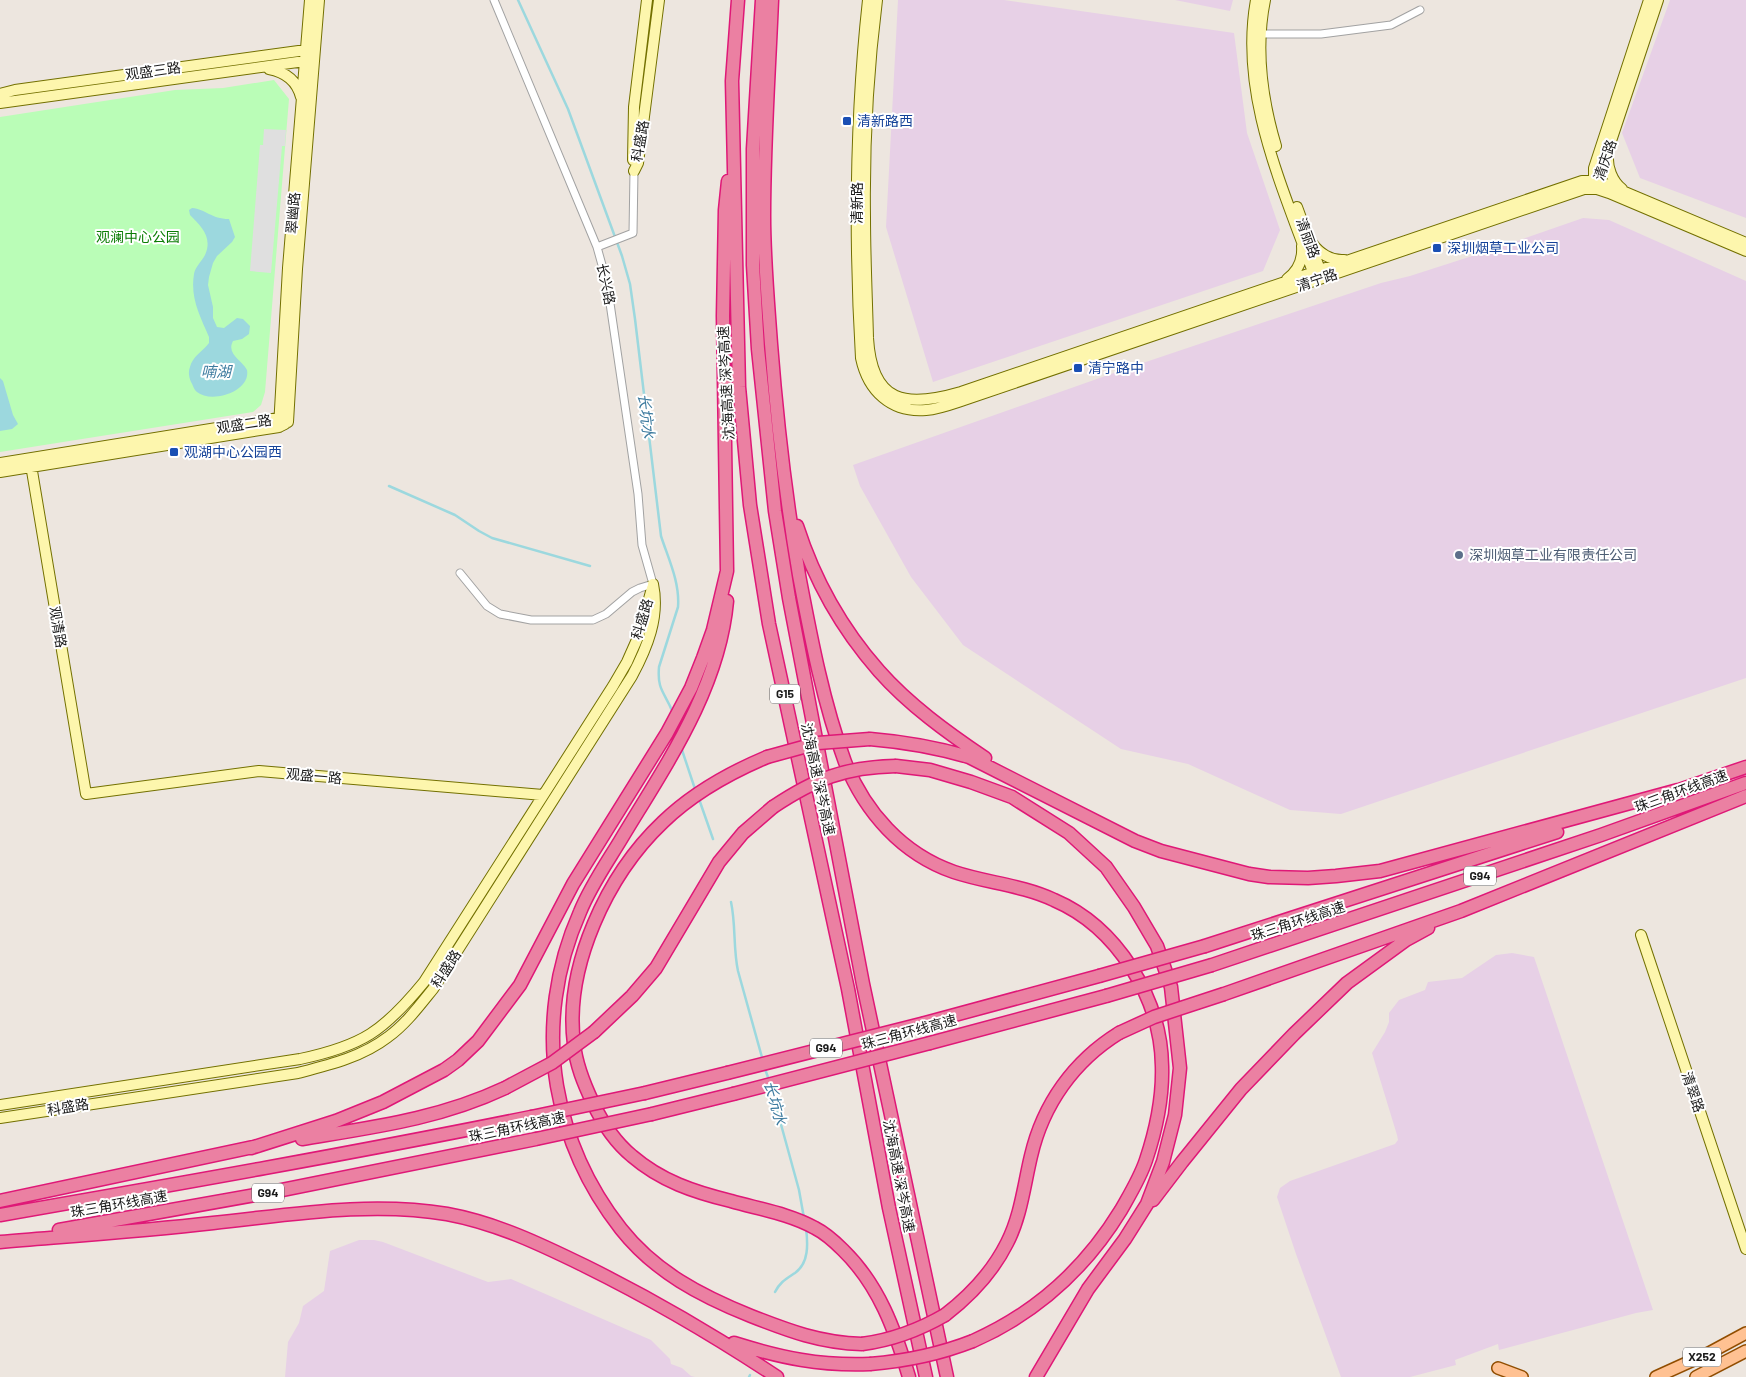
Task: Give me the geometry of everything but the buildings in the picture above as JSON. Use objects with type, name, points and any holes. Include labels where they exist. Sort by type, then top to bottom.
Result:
[{"type":"highway","name":"沈海高速 深岑高速","points":[[738,0],[732,81],[739,387],[750,505],[769,624],[848,989],[889,1208],[926,1377]]},
{"type":"highway","name":"沈海高速 深岑高速","points":[[762,0],[753,149],[753,265],[758,349],[776,511],[789,598],[863,984],[947,1377]]},
{"type":"highway","points":[[720,1339],[790,1359],[837,1365],[892,1363],[926,1356],[973,1341],[1015,1320],[1049,1296],[1086,1259],[1110,1228],[1131,1194],[1144,1166],[1154,1134],[1162,1083],[1162,1062],[1156,1022],[1138,979],[1112,942],[1094,924],[1054,899],[956,872],[922,858],[890,833],[863,800],[837,737],[813,648],[792,535],[783,471],[766,278],[764,216],[772,0]]},
{"type":"highway","points":[[732,81],[724,248],[727,571],[725,620],[720,648],[709,680],[687,726],[580,910],[562,962],[555,995],[552,1036],[560,1103],[569,1136],[582,1168],[596,1195],[611,1216],[642,1253],[668,1275],[724,1305],[782,1329],[818,1340],[862,1344],[897,1337],[922,1328],[945,1315],[965,1299],[984,1279],[1007,1242],[1019,1211],[1036,1138],[1043,1119],[1061,1087],[1085,1058],[1119,1032],[1154,1017],[1461,911],[1746,796]]},
{"type":"highway","points":[[783,471],[792,510],[804,548],[816,577],[828,600],[851,635],[880,672],[913,704],[962,742],[1018,781]]},
{"type":"highway","points":[[252,1148],[321,1126],[383,1102],[432,1077],[469,1050],[506,1006],[520,985],[573,884],[667,733],[680,708],[703,658],[713,630],[727,571]]},
{"type":"highway","points":[[909,1377],[893,1327],[882,1303],[869,1280],[834,1241],[816,1228],[797,1220],[688,1190],[651,1171],[630,1155],[608,1128],[590,1098],[577,1065],[572,1019],[574,996],[580,966],[591,930],[606,898],[624,868],[651,834],[687,801],[711,784],[738,769],[767,757],[818,743],[870,739],[908,742],[940,748],[969,757],[1148,847],[1249,874],[1286,878],[1336,876],[1380,871],[1678,790]]},
{"type":"highway","points":[[0,1201],[252,1148],[394,1124],[432,1116],[481,1100],[552,1063],[594,1032],[626,1002],[656,968],[719,862],[743,834],[773,807],[810,785],[842,772],[867,767],[896,766],[930,770],[1012,797],[1069,833],[1106,867],[1134,907],[1157,946],[1171,987],[1176,1023],[1180,1068],[1175,1115],[1163,1162],[1147,1204],[1125,1239]]},
{"type":"highway","name":"珠三角环线高速","points":[[0,1215],[303,1162],[531,1117],[645,1093],[925,1023],[1205,946],[1597,819],[1746,767]]},
{"type":"highway","name":"珠三角环线高速","points":[[0,1242],[286,1189],[536,1139],[652,1114],[930,1043],[1106,996],[1212,965],[1601,836],[1746,783]]},
{"type":"highway","points":[[1036,1377],[1088,1289],[1182,1162],[1241,1089],[1347,983],[1406,940],[1461,911]]},
{"type":"highway","points":[[0,1242],[153,1230],[355,1208],[415,1210],[446,1214],[489,1224],[522,1236],[637,1292],[720,1339],[777,1377]]},
{"type":"main road","name":"X252","points":[[1656,1377],[1709,1353],[1746,1333]]},
{"type":"main road","name":"X252","points":[[1696,1377],[1746,1351]]},
{"type":"main road","points":[[1498,1368],[1522,1377]]},
{"type":"street","name":"翠幽路","points":[[282,422],[297,269],[310,52],[310,0]]},
{"type":"street","name":"翠幽路","points":[[310,52],[319,0]]},
{"type":"street","name":"长兴路","points":[[494,0],[597,247],[608,283],[638,494],[642,545],[653,584]]},
{"type":"street","name":"科盛路","points":[[634,170],[632,164],[634,107],[647,0]]},
{"type":"street","name":"科盛路","points":[[634,170],[638,163],[646,108],[658,0]]},
{"type":"street","name":"清新路","points":[[868,0],[862,70],[856,216],[860,339],[864,370],[873,387],[889,396]]},
{"type":"street","name":"清新路","points":[[876,0],[866,147],[865,216],[868,338],[869,357],[875,375],[889,396]]},
{"type":"street","name":"清丽路","points":[[1256,0],[1257,34]]},
{"type":"street","name":"清丽路","points":[[1265,0],[1253,63],[1257,99],[1262,124],[1317,274]]},
{"type":"street","name":"清庆路","points":[[1595,184],[1649,0]]},
{"type":"street","name":"清庆路","points":[[1603,152],[1658,0]]},
{"type":"street","points":[[1257,34],[1321,34],[1391,25],[1420,10]]},
{"type":"street","points":[[305,62],[310,52]]},
{"type":"street","name":"观盛三路","points":[[0,94],[15,90],[310,52]]},
{"type":"street","name":"翠幽路","points":[[282,422],[288,268],[305,62]]},
{"type":"street","name":"观盛三路","points":[[0,103],[305,62]]},
{"type":"street","points":[[258,69],[275,70],[286,75],[295,83],[301,98]]},
{"type":"street","points":[[1568,186],[1584,176],[1603,152],[1608,160],[1611,173],[1618,186],[1624,191]]},
{"type":"street","points":[[597,247],[633,233],[634,170]]},
{"type":"street","name":"清宁路","points":[[889,396],[923,401],[948,396],[1281,283],[1317,274],[1350,260],[1582,181],[1624,191],[1746,243]]},
{"type":"street","name":"清宁路","points":[[889,396],[893,404],[909,410],[927,410],[941,407],[1317,274],[1595,184]]},
{"type":"street","name":"清宁路","points":[[1595,184],[1609,192],[1746,251]]},
{"type":"street","points":[[1281,283],[1290,277],[1300,262],[1305,239],[1325,256],[1340,260],[1350,260]]},
{"type":"street","name":"观盛二路","points":[[0,472],[30,463],[282,422]]},
{"type":"street","name":"观盛二路","points":[[0,463],[30,463]]},
{"type":"street","name":"观清路","points":[[30,463],[86,794]]},
{"type":"street","points":[[460,573],[487,606],[500,614],[530,620],[593,620],[606,614],[632,592],[653,584]]},
{"type":"street","name":"科盛路","points":[[0,1105],[300,1059],[344,1048],[381,1028],[398,1013],[424,982],[626,662],[639,635],[653,584]]},
{"type":"street","name":"科盛路","points":[[0,1118],[298,1072],[348,1058],[388,1037],[406,1021],[434,988],[632,676],[655,617],[656,603],[653,584]]},
{"type":"street","name":"观盛一路","points":[[86,794],[259,771],[543,795]]},
{"type":"street","name":"清翠路","points":[[1641,935],[1746,1249]]},
{"type":"shaded area","points":[[898,0],[1004,0],[1234,33],[1247,133],[1280,230],[1263,271],[933,382],[886,227]]},
{"type":"shaded area","points":[[1175,0],[1233,0],[1230,11]]},
{"type":"shaded area","points":[[1670,0],[1746,0],[1746,218],[1640,178],[1622,133]]},
{"type":"shaded area","points":[[264,129],[286,130],[285,146],[282,146],[271,273],[250,271],[260,145],[263,145]]},
{"type":"shaded area","name":"深圳烟草工业有限责任公司","points":[[1583,218],[1609,220],[1746,281],[1746,678],[1341,814],[1290,810],[1188,764],[1121,749],[963,645],[911,577],[860,486],[853,465],[1128,368],[1381,283],[1410,276],[1497,248]]},
{"type":"shaded area","points":[[1512,953],[1534,957],[1653,1310],[1499,1350],[1498,1344],[1455,1360],[1456,1365],[1410,1377],[1341,1377],[1277,1197],[1280,1188],[1290,1181],[1395,1144],[1398,1140],[1397,1135],[1372,1053],[1385,1032],[1389,1022],[1389,1013],[1399,1000],[1425,990],[1428,982],[1462,978],[1496,955]]},
{"type":"shaded area","points":[[359,1240],[383,1242],[488,1282],[511,1279],[651,1340],[670,1359],[671,1364],[682,1368],[695,1377],[285,1377],[288,1342],[299,1323],[303,1306],[324,1291],[330,1251]]},
{"type":"green space","name":"观澜中心公园","points":[[274,80],[289,99],[265,392],[261,405],[253,412],[0,452],[0,117],[175,90],[223,88]]},
{"type":"water","name":"喃湖","points":[[192,208],[223,219],[229,219],[235,237],[217,256],[209,277],[208,285],[213,307],[213,318],[217,327],[224,328],[237,318],[243,319],[250,326],[249,334],[242,339],[233,341],[231,346],[235,357],[247,370],[247,378],[237,390],[220,396],[211,397],[197,392],[189,376],[191,363],[209,343],[209,337],[202,322],[193,291],[195,271],[205,255],[208,243],[205,232],[190,215],[189,210]]},
{"type":"water","points":[[0,378],[3,381],[13,415],[18,424],[12,429],[0,431]]},
{"type":"waterway","name":"长坑水","points":[[518,0],[568,109],[622,256],[630,284],[661,536],[677,588],[678,607],[659,667],[660,687],[673,713]]},
{"type":"waterway","points":[[389,486],[455,515],[492,538],[590,566]]},
{"type":"waterway","name":"长坑水","points":[[681,747],[695,789]]},
{"type":"waterway","name":"长坑水","points":[[699,799],[713,839]]},
{"type":"waterway","name":"长坑水","points":[[731,902],[738,971],[763,1061]]},
{"type":"waterway","name":"长坑水","points":[[765,1069],[769,1080]]},
{"type":"waterway","name":"长坑水","points":[[771,1088],[799,1190],[804,1218]]},
{"type":"waterway","name":"长坑水","points":[[775,1292],[781,1283],[800,1269],[803,1264],[807,1247],[806,1228]]},
{"type":"place","name":"清新路西","points":[[847,121]]},
{"type":"place","name":"深圳烟草工业公司","points":[[1437,248]]},
{"type":"place","name":"清宁路中","points":[[1078,368]]},
{"type":"place","name":"观湖中心公园西","points":[[174,452]]},
{"type":"place","name":"深圳烟草工业有限责任公司","points":[[1459,555]]}]
